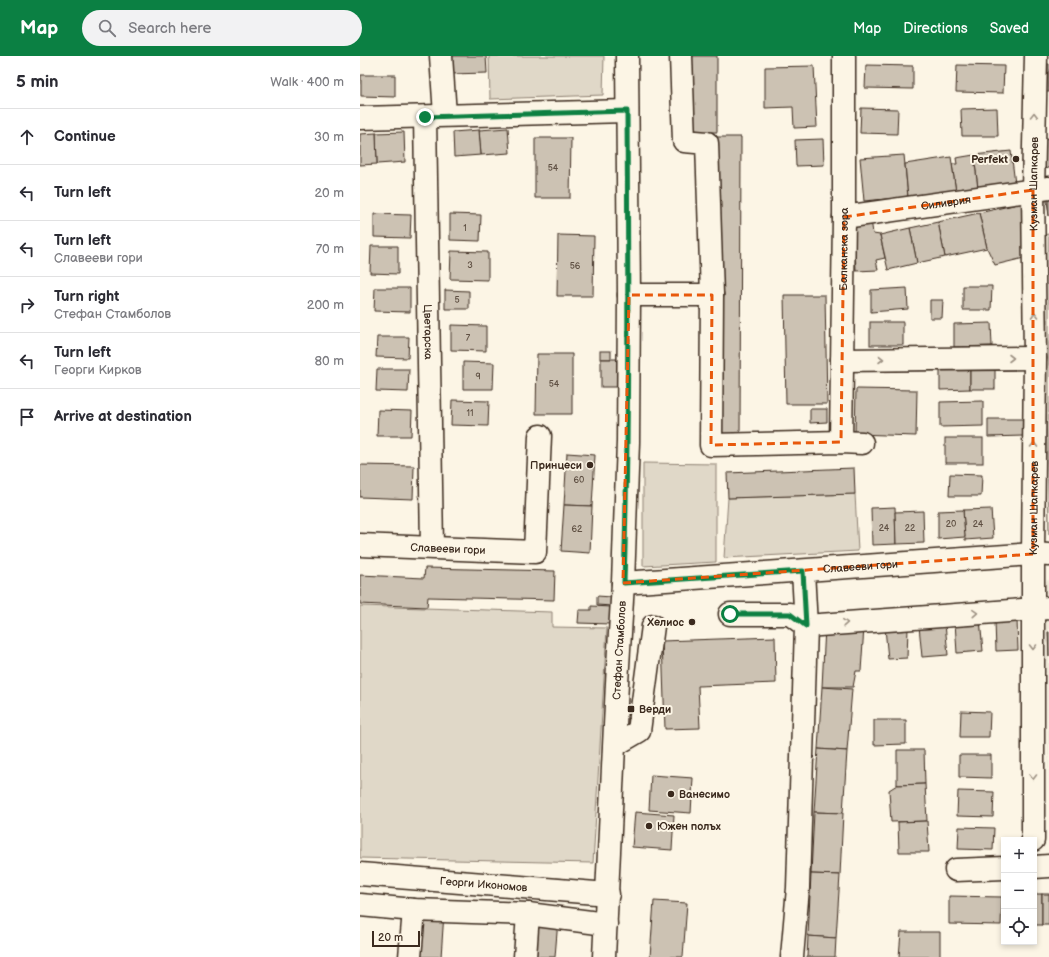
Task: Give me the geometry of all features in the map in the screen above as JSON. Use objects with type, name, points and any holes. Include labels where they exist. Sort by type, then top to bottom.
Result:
[{"type":"street","name":"Цветарска","points":[[432,547],[435,116],[441,56]]},
{"type":"street","name":"Стефан Стамболов","points":[[604,957],[619,644],[624,583],[628,442],[627,56]]},
{"type":"street","points":[[628,295],[712,295],[707,143],[684,141],[682,56]]},
{"type":"street","name":"Балканска зора","points":[[712,295],[711,445],[852,442],[842,360],[844,56]]},
{"type":"street","name":"Кузман Шапкарев","points":[[1033,837],[1041,608],[1041,554],[1035,358],[1041,189],[1036,56]]},
{"type":"street","points":[[360,118],[627,111]]},
{"type":"street","name":"Силиврия","points":[[844,217],[1041,189]]},
{"type":"street","points":[[842,360],[1035,358]]},
{"type":"street","name":"Славееви гори","points":[[360,545],[535,552],[540,436]]},
{"type":"street","name":"Славееви гори","points":[[624,583],[1041,554]]},
{"type":"street","points":[[792,957],[798,888],[806,626],[803,571]]},
{"type":"street","points":[[730,614],[790,614],[806,626],[1041,608]]},
{"type":"street","points":[[615,745],[639,731],[653,626]]},
{"type":"street","points":[[1037,867],[1049,866]]},
{"type":"street","points":[[956,870],[1001,868]]},
{"type":"street","name":"Георги Икономов","points":[[360,874],[608,894]]},
{"type":"street","points":[[360,905],[414,910],[528,914],[606,924]]},
{"type":"street","points":[[410,957],[414,910]]},
{"type":"street","points":[[525,957],[528,914]]},
{"type":"highlighted area","points":[[1033,190],[1033,554],[623,583],[629,295],[712,295],[711,445],[841,442],[844,217]]},
{"type":"shaded area","points":[[489,56],[604,56],[603,95],[490,99]]},
{"type":"shaded area","points":[[1049,234],[1049,534],[1042,235]]},
{"type":"shaded area","points":[[643,463],[716,464],[716,562],[643,566]]},
{"type":"shaded area","points":[[855,494],[858,551],[724,558],[728,498]]},
{"type":"shaded area","points":[[1049,580],[1049,795],[1045,581]]},
{"type":"shaded area","points":[[360,606],[552,612],[552,627],[607,628],[593,863],[360,858]]},
{"type":"building","points":[[449,56],[486,56],[487,73],[450,74]]},
{"type":"building","points":[[688,56],[717,56],[717,132],[688,132]]},
{"type":"building","points":[[1045,64],[1049,64],[1049,92],[1044,92]]},
{"type":"building","points":[[866,65],[913,66],[913,89],[865,88]]},
{"type":"building","points":[[957,65],[1004,66],[1003,93],[956,92]]},
{"type":"building","points":[[814,66],[817,127],[794,128],[793,107],[765,108],[765,67]]},
{"type":"building","points":[[361,75],[395,75],[395,97],[361,96]]},
{"type":"building","points":[[861,108],[898,109],[897,134],[860,133]]},
{"type":"building","points":[[997,108],[998,136],[962,136],[961,109]]},
{"type":"building","points":[[508,128],[510,153],[481,155],[479,130]]},
{"type":"building","points":[[479,130],[481,155],[454,157],[453,132]]},
{"type":"building","points":[[404,132],[405,162],[377,164],[376,133]]},
{"type":"building","points":[[376,133],[377,164],[360,165],[360,134]]},
{"type":"building","points":[[715,137],[741,137],[740,438],[714,438]]},
{"type":"building","points":[[535,138],[571,138],[570,198],[535,198]]},
{"type":"building","points":[[1049,138],[1049,168],[1044,169],[1040,139]]},
{"type":"building","points":[[823,139],[824,165],[796,166],[795,140]]},
{"type":"building","points":[[1011,151],[1015,184],[978,189],[974,155]]},
{"type":"building","points":[[904,155],[908,197],[864,201],[860,158]]},
{"type":"building","points":[[974,155],[978,189],[956,192],[952,164],[957,164],[956,158]]},
{"type":"building","points":[[951,157],[956,192],[908,197],[905,164]]},
{"type":"building","points":[[1046,194],[1049,194],[1049,216]]},
{"type":"building","points":[[1022,203],[1024,258],[995,265],[987,248],[979,213]]},
{"type":"building","points":[[979,213],[987,248],[945,257],[938,222]]},
{"type":"building","points":[[374,214],[411,215],[410,238],[374,237]]},
{"type":"building","points":[[450,214],[481,215],[480,241],[450,240]]},
{"type":"building","points":[[871,219],[873,234],[880,235],[885,258],[876,260],[878,270],[856,271],[854,222]]},
{"type":"building","points":[[938,222],[945,257],[917,263],[910,228]]},
{"type":"building","points":[[910,228],[917,263],[888,270],[880,235]]},
{"type":"building","points":[[558,235],[594,236],[593,296],[557,296]]},
{"type":"building","points":[[371,246],[398,246],[398,274],[370,273]]},
{"type":"building","points":[[451,251],[488,252],[488,280],[450,279]]},
{"type":"building","points":[[963,286],[992,286],[991,310],[963,310]]},
{"type":"building","points":[[375,288],[410,288],[410,312],[374,311]]},
{"type":"building","points":[[907,288],[908,309],[871,312],[871,290]]},
{"type":"building","points":[[445,290],[469,291],[469,309],[445,309]]},
{"type":"building","points":[[784,295],[825,295],[827,404],[786,404]]},
{"type":"building","points":[[930,300],[943,300],[942,318],[930,318]]},
{"type":"building","points":[[870,322],[903,322],[903,345],[870,345]]},
{"type":"building","points":[[991,323],[992,346],[954,347],[954,324]]},
{"type":"building","points":[[451,325],[486,326],[486,351],[451,350]]},
{"type":"building","points":[[377,337],[409,337],[408,358],[376,357]]},
{"type":"building","points":[[600,351],[611,351],[611,359],[600,359]]},
{"type":"building","points":[[537,354],[572,354],[572,414],[536,414]]},
{"type":"building","points":[[601,359],[617,359],[617,387],[601,387]]},
{"type":"building","points":[[463,362],[494,363],[493,389],[463,389]]},
{"type":"building","points":[[970,366],[970,389],[940,390],[940,367]]},
{"type":"building","points":[[970,366],[995,366],[995,389],[970,389]]},
{"type":"building","points":[[377,369],[409,369],[408,392],[376,391]]},
{"type":"building","points":[[856,389],[917,390],[916,436],[855,434]]},
{"type":"building","points":[[452,400],[489,401],[488,426],[451,425]]},
{"type":"building","points":[[983,401],[983,426],[940,427],[940,402]]},
{"type":"building","points":[[810,409],[827,409],[827,422],[810,423]]},
{"type":"building","points":[[378,410],[412,411],[411,436],[377,436]]},
{"type":"building","points":[[988,419],[1024,419],[1023,436],[988,437]]},
{"type":"building","points":[[945,438],[983,438],[983,463],[945,463]]},
{"type":"building","points":[[567,453],[595,455],[592,506],[564,505]]},
{"type":"building","points":[[360,465],[414,466],[413,499],[360,497]]},
{"type":"building","points":[[854,468],[855,494],[728,498],[727,473]]},
{"type":"building","points":[[950,474],[982,475],[981,496],[949,496]]},
{"type":"building","points":[[564,505],[592,506],[590,553],[561,551]]},
{"type":"building","points":[[895,507],[896,544],[872,545],[871,508]]},
{"type":"building","points":[[991,509],[993,538],[965,540],[963,510]]},
{"type":"building","points":[[963,510],[965,537],[938,539],[938,511]]},
{"type":"building","points":[[923,511],[924,543],[896,544],[895,512]]},
{"type":"building","points":[[425,568],[555,571],[554,600],[428,597],[427,607],[360,604],[360,575],[424,578]]},
{"type":"building","points":[[597,596],[612,597],[612,606],[597,605]]},
{"type":"building","points":[[591,606],[611,607],[610,624],[578,623],[579,610],[591,610]]},
{"type":"building","points":[[980,620],[983,651],[957,653],[955,622]]},
{"type":"building","points":[[1017,620],[1018,650],[996,651],[995,621]]},
{"type":"building","points":[[945,624],[948,655],[922,657],[919,626]]},
{"type":"building","points":[[825,627],[864,627],[861,671],[856,671],[853,687],[822,687]]},
{"type":"building","points":[[885,628],[908,628],[907,658],[888,659]]},
{"type":"building","points":[[1048,632],[1049,632],[1049,657]]},
{"type":"building","points":[[775,637],[776,683],[698,686],[700,728],[665,729],[662,641]]},
{"type":"building","points":[[822,687],[852,689],[847,751],[818,749]]},
{"type":"building","points":[[961,711],[990,712],[989,737],[960,737]]},
{"type":"building","points":[[874,720],[906,720],[906,744],[874,745]]},
{"type":"building","points":[[818,749],[847,751],[843,813],[814,812]]},
{"type":"building","points":[[897,750],[924,750],[925,784],[897,785]]},
{"type":"building","points":[[959,755],[991,755],[991,778],[959,777]]},
{"type":"building","name":"Ванесимо","points":[[651,775],[693,778],[691,813],[649,810]]},
{"type":"building","points":[[925,784],[927,821],[891,822],[889,790],[897,785]]},
{"type":"building","points":[[958,791],[994,792],[993,817],[957,816]]},
{"type":"building","points":[[635,812],[674,815],[672,850],[632,847]]},
{"type":"building","points":[[814,812],[843,813],[840,875],[811,874]]},
{"type":"building","points":[[927,821],[929,852],[899,852],[898,822]]},
{"type":"building","points":[[959,827],[994,828],[993,850],[958,849]]},
{"type":"building","points":[[811,874],[840,875],[836,938],[808,936]]},
{"type":"building","points":[[1037,894],[1042,894],[1042,925],[1037,925]]},
{"type":"building","points":[[1042,894],[1049,894],[1049,925],[1042,925]]},
{"type":"building","points":[[949,896],[1001,897],[1001,925],[949,924]]},
{"type":"building","points":[[654,901],[687,903],[683,957],[650,957]]},
{"type":"building","points":[[421,912],[444,913],[441,957],[418,957]]},
{"type":"building","points":[[535,919],[558,920],[555,957],[532,957]]},
{"type":"building","points":[[901,932],[940,932],[940,957],[899,957]]},
{"type":"building","points":[[808,936],[836,938],[835,957],[807,957]]},
{"type":"place","name":"Perfekt","points":[[1016,159]]},
{"type":"place","name":"Принцеси","points":[[590,465]]},
{"type":"place","name":"Хелиос","points":[[692,622]]},
{"type":"place","name":"Верди","points":[[631,709]]},
{"type":"place","name":"Ванесимо","points":[[671,794]]},
{"type":"place","name":"Южен полъх","points":[[649,826]]},
{"type":"route","points":[[425,117],[445,115],[627,111],[628,442],[624,583],[803,571],[806,626],[790,614],[730,614]]}]
